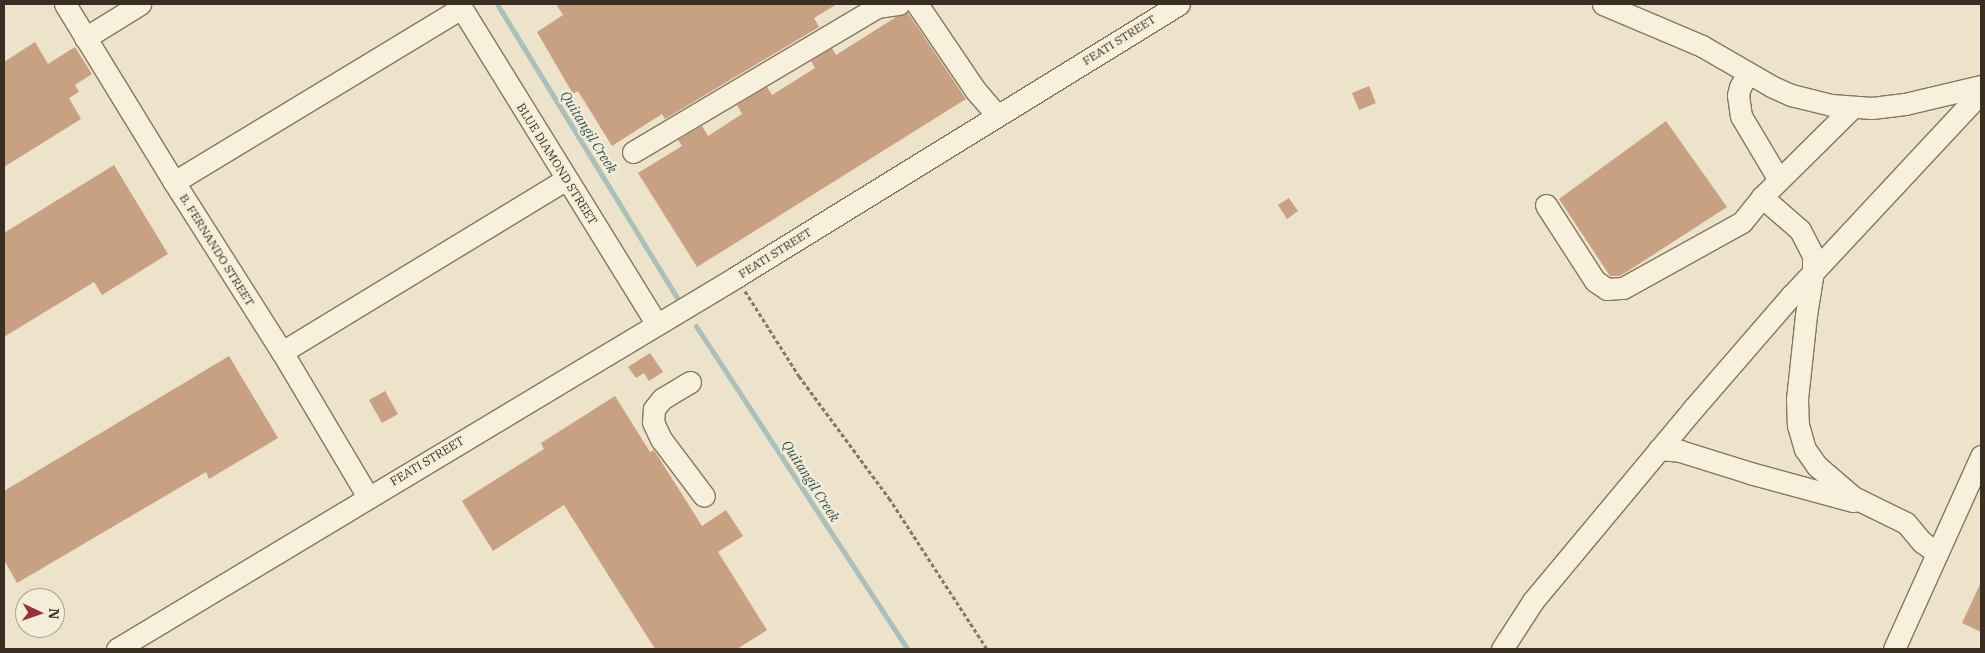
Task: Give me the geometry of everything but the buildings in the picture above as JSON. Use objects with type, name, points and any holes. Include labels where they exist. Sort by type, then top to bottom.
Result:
[{"type":"street","name":"B. FERNANDO STREET","points":[[65,4],[174,182],[282,352],[368,497]]},
{"type":"street","points":[[85,38],[140,4]]},
{"type":"street","points":[[633,152],[877,7],[899,4]]},
{"type":"street","points":[[917,4],[976,91],[997,115]]},
{"type":"street","name":"FEATI STREET","points":[[117,649],[656,323],[736,277],[1179,4]]},
{"type":"street","points":[[1602,4],[1702,46],[1748,74],[1791,95],[1852,108],[1905,104],[1981,86]]},
{"type":"street","points":[[174,182],[460,6]]},
{"type":"street","name":"BLUE DIAMOND STREET","points":[[460,6],[656,323]]},
{"type":"street","points":[[1748,74],[1740,86],[1738,95],[1741,116],[1779,180]]},
{"type":"street","points":[[1502,649],[1533,601],[1659,449],[1813,271],[1981,92]]},
{"type":"street","points":[[1546,205],[1595,281],[1601,286],[1615,290],[1633,284],[1732,229],[1749,217],[1762,197],[1852,108]]},
{"type":"street","points":[[282,352],[566,178]]},
{"type":"street","points":[[1762,197],[1805,237],[1812,256],[1813,271],[1797,399],[1798,425],[1805,449],[1817,466],[1863,504]]},
{"type":"street","points":[[690,382],[662,399],[654,409],[653,422],[661,439],[704,496]]},
{"type":"street","points":[[1659,449],[1680,451],[1750,473],[1863,504],[1906,523],[1922,542],[1937,553]]},
{"type":"street","points":[[1894,649],[1981,456]]},
{"type":"path","points":[[736,277],[800,376],[889,498],[986,649]]},
{"type":"waterway","name":"Quitangil Creek","points":[[497,4],[677,298]]},
{"type":"waterway","name":"Quitangil Creek","points":[[696,326],[907,649]]}]
